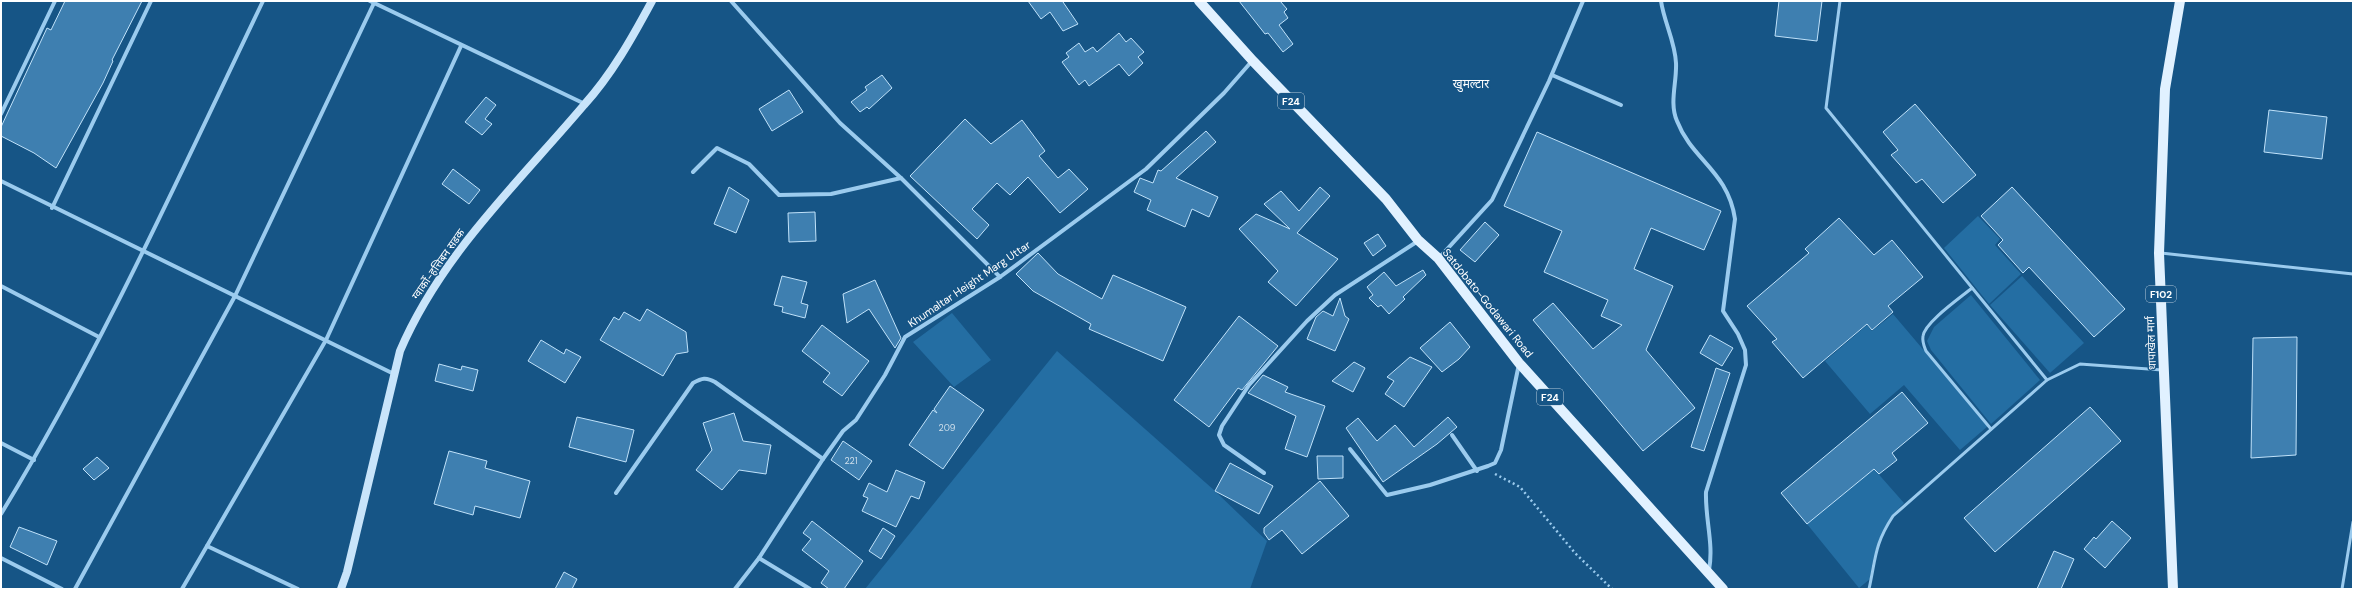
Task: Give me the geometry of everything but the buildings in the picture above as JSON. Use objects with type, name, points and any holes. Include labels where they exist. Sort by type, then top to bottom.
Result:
[{"type":"main road","name":"ग्वार्को-हत्तिबन सडक","points":[[342,589],[348,572],[400,351],[413,321],[433,286],[496,202],[585,104],[627,48],[652,1]]},
{"type":"main road","name":"Satdobato-Godawari Road","points":[[1199,1],[1253,61],[1386,199],[1418,240],[1438,258],[1519,362],[1723,589]]},
{"type":"main road","name":"धापाखेल मार्ग","points":[[2173,589],[2159,253],[2165,89],[2180,1]]},
{"type":"street","points":[[1,114],[55,1]]},
{"type":"street","points":[[52,208],[151,1]]},
{"type":"street","points":[[1,514],[34,460],[144,252],[262,1]]},
{"type":"street","points":[[370,1],[461,46],[585,104]]},
{"type":"street","points":[[731,1],[840,123],[901,178],[1000,276]]},
{"type":"street","points":[[1438,258],[1492,200],[1552,75],[1583,1]]},
{"type":"street","points":[[1661,1],[1673,42],[1676,63],[1674,107],[1676,119],[1686,138],[1721,179],[1733,206],[1735,219],[1723,311],[1738,334],[1745,350],[1746,365],[1706,492],[1705,511],[1712,554],[1709,573]]},
{"type":"street","points":[[75,589],[235,296],[374,3]]},
{"type":"street","points":[[182,589],[326,340],[461,46]]},
{"type":"street","name":"Khumaltar Height Marg Uttar","points":[[735,589],[759,558],[823,459],[844,431],[856,420],[885,375],[905,336],[1000,276],[1146,169],[1224,93],[1253,61]]},
{"type":"street","points":[[1552,75],[1621,105]]},
{"type":"street","points":[[693,172],[717,148],[749,164],[779,195],[831,194],[901,178]]},
{"type":"street","points":[[1,181],[52,208],[394,374]]},
{"type":"street","points":[[1264,473],[1224,445],[1219,435],[1222,426],[1250,385],[1307,321],[1335,295],[1418,240]]},
{"type":"street","points":[[1,287],[99,337]]},
{"type":"street","points":[[1350,449],[1387,495],[1430,485],[1477,471],[1495,462],[1501,450],[1519,362]]},
{"type":"street","points":[[616,493],[693,383],[700,379],[708,378],[715,382],[823,459]]},
{"type":"street","points":[[1452,434],[1477,471]]},
{"type":"street","points":[[1,443],[34,460]]},
{"type":"street","points":[[207,546],[298,589]]},
{"type":"street","points":[[1,558],[62,589]]},
{"type":"street","points":[[759,558],[810,589]]},
{"type":"lane","points":[[1840,1],[1826,108],[2047,380]]},
{"type":"lane","points":[[2159,253],[2353,274]]},
{"type":"lane","points":[[1972,288],[1930,324],[1923,335],[1923,344],[1926,352],[1991,429]]},
{"type":"lane","points":[[1869,589],[1874,557],[1881,534],[1893,516],[2047,380],[2080,364],[2164,370]]},
{"type":"lane","points":[[2342,589],[2353,522]]},
{"type":"path","points":[[1481,469],[1520,487],[1575,553],[1612,589]]},
{"type":"shaded area","points":[[1978,216],[2000,239],[1995,245],[2021,274],[1989,304],[1944,248]]},
{"type":"shaded area","points":[[2022,276],[2084,343],[2050,373],[1990,305]]},
{"type":"shaded area","points":[[1971,295],[2040,380],[1991,424],[1931,350],[1927,341],[1934,327]]},
{"type":"shaded area","points":[[952,313],[991,360],[954,387],[913,342]]},
{"type":"shaded area","points":[[1893,314],[1988,426],[1960,450],[1904,385],[1870,414],[1825,361],[1867,325],[1872,331]]},
{"type":"shaded area","points":[[1057,351],[1215,491],[1267,541],[1250,589],[865,589]]},
{"type":"shaded area","points":[[1874,469],[1904,503],[1896,511],[1880,538],[1874,557],[1870,579],[1859,588],[1807,524]]},
{"type":"district","name":"खुमल्टार","points":[[1471,84]]}]
